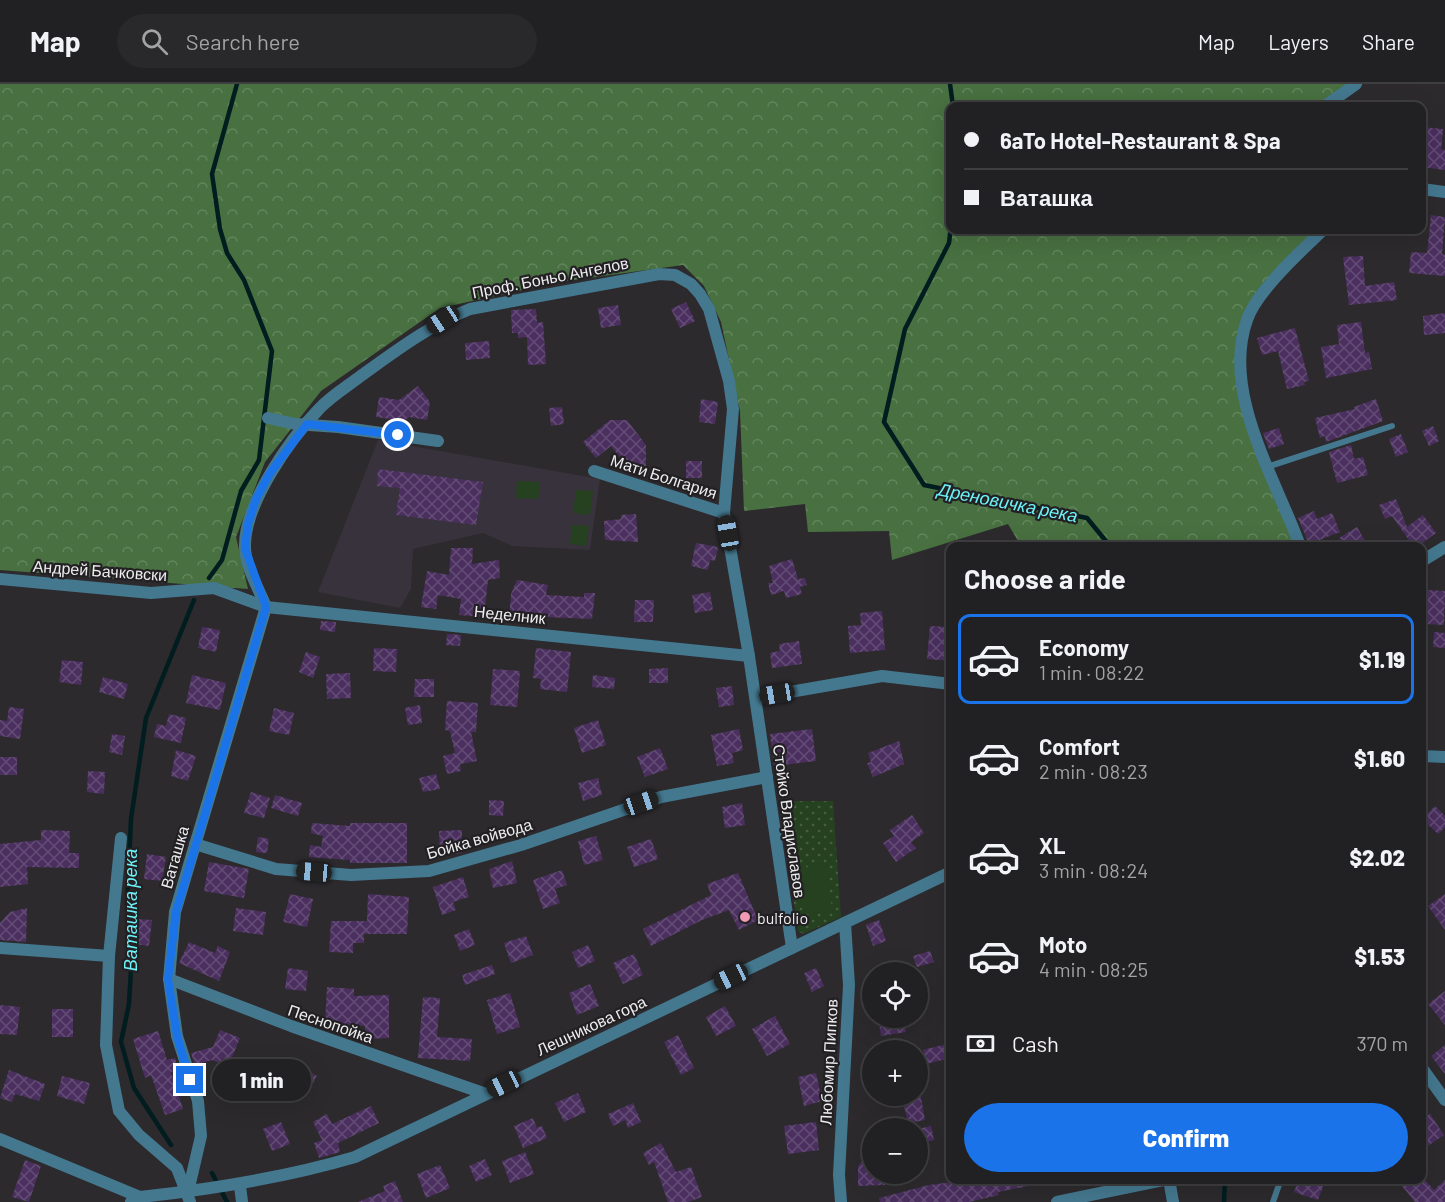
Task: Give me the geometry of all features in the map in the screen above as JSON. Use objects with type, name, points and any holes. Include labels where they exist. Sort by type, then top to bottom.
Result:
[{"type":"street","points":[[1331,102],[1356,84]]},
{"type":"street","points":[[1426,190],[1445,192]]},
{"type":"street","points":[[1298,542],[1250,426],[1240,361],[1247,319],[1272,281],[1319,234]]},
{"type":"street","name":"Проф. Боньо Ангелов","points":[[266,607],[245,548],[248,524],[256,499],[270,473],[319,408],[405,344],[443,320],[470,309],[659,274],[675,275],[691,284]]},
{"type":"street","name":"Стойко Владиславов","points":[[691,284],[709,309],[729,381],[733,409],[724,513],[756,698],[792,948]]},
{"type":"street","points":[[268,418],[295,424],[438,441]]},
{"type":"street","name":"Мати Болгария","points":[[594,471],[724,513]]},
{"type":"street","points":[[1426,559],[1445,547]]},
{"type":"street","name":"Андрей Бачковски","points":[[0,579],[151,592],[214,588],[266,607]]},
{"type":"street","name":"Неделник","points":[[266,607],[749,656]]},
{"type":"street","name":"Ваташка","points":[[189,1197],[201,1136],[198,1101],[177,1036],[168,979],[176,912],[266,607]]},
{"type":"street","points":[[756,698],[882,676],[946,683]]},
{"type":"street","points":[[1426,756],[1445,757]]},
{"type":"street","name":"Бойка войвода","points":[[195,844],[276,869],[351,875],[429,871],[521,845],[661,797],[767,777]]},
{"type":"street","points":[[121,838],[109,956],[106,1045],[119,1111],[139,1135],[177,1168],[189,1197]]},
{"type":"street","name":"Лешникова гора","points":[[136,1200],[189,1197],[295,1175],[356,1157],[483,1093],[946,874]]},
{"type":"street","name":"Любомир Пипков","points":[[841,1202],[839,1175],[849,986],[845,923]]},
{"type":"street","points":[[0,948],[109,956]]},
{"type":"street","name":"Песнопойка","points":[[168,979],[291,1026],[483,1093]]},
{"type":"street","points":[[1426,1074],[1445,1100]]},
{"type":"street","points":[[0,1139],[136,1200]]},
{"type":"street","points":[[1057,1202],[1145,1184]]},
{"type":"street","points":[[1170,1184],[1173,1202]]},
{"type":"street","points":[[240,1186],[242,1202]]},
{"type":"lane","points":[[1267,467],[1392,426]]},
{"type":"lane","points":[[1273,1202],[1279,1184]]},
{"type":"shaded area","points":[[378,440],[600,479],[590,550],[512,546],[483,533],[413,549],[411,589],[400,608],[318,592]]},
{"type":"green space","points":[[0,84],[1356,84],[1331,102],[946,102],[946,234],[1320,234],[1247,319],[1240,361],[1250,426],[1298,542],[1019,542],[1008,524],[892,560],[889,531],[808,532],[805,504],[744,511],[740,411],[721,322],[704,286],[683,265],[560,282],[440,308],[321,391],[265,462],[236,537],[248,589],[0,570]]},
{"type":"green space","points":[[517,481],[540,482],[538,499],[516,498]]},
{"type":"green space","points":[[576,490],[593,491],[590,515],[573,513]]},
{"type":"green space","points":[[572,525],[589,526],[586,546],[570,544]]},
{"type":"green space","points":[[779,801],[833,801],[841,917],[803,934],[798,931]]},
{"type":"green space","points":[[827,865],[832,911],[803,914],[799,868]]},
{"type":"building","points":[[1426,127],[1443,129],[1441,149],[1445,150],[1445,170],[1426,168]]},
{"type":"building","points":[[1431,215],[1445,217],[1442,254],[1445,255],[1445,276],[1409,273],[1411,252],[1427,253]]},
{"type":"building","points":[[1363,256],[1365,286],[1394,282],[1397,300],[1349,305],[1343,257]]},
{"type":"building","points":[[686,302],[695,321],[680,328],[671,309]]},
{"type":"building","points":[[618,305],[621,325],[601,328],[598,308]]},
{"type":"building","points":[[536,309],[537,323],[543,322],[546,364],[528,365],[527,337],[518,338],[518,333],[512,333],[511,310]]},
{"type":"building","points":[[1445,313],[1445,333],[1424,335],[1423,316]]},
{"type":"building","points":[[1361,322],[1365,353],[1369,352],[1372,369],[1326,378],[1321,347],[1339,344],[1337,325]]},
{"type":"building","points":[[1295,328],[1309,381],[1304,382],[1305,385],[1287,389],[1278,351],[1262,355],[1257,338]]},
{"type":"building","points":[[489,341],[490,358],[466,360],[465,343]]},
{"type":"building","points":[[418,386],[430,402],[427,420],[409,417],[404,421],[376,417],[379,397],[399,400]]},
{"type":"building","points":[[701,399],[718,402],[715,424],[699,422]]},
{"type":"building","points":[[1376,399],[1383,421],[1326,442],[1325,436],[1320,438],[1315,418],[1355,409],[1354,407]]},
{"type":"building","points":[[562,407],[564,424],[551,426],[549,408]]},
{"type":"building","points":[[610,420],[627,420],[646,445],[646,467],[639,467],[639,470],[623,470],[623,461],[611,446],[596,458],[583,442]]},
{"type":"building","points":[[1433,426],[1439,441],[1429,446],[1422,431]]},
{"type":"building","points":[[1279,428],[1284,444],[1269,449],[1263,433]]},
{"type":"building","points":[[1401,434],[1408,452],[1396,457],[1389,439]]},
{"type":"building","points":[[1351,445],[1354,459],[1363,457],[1368,475],[1337,483],[1329,452]]},
{"type":"building","points":[[686,461],[702,461],[702,478],[686,478]]},
{"type":"building","points":[[378,469],[483,482],[476,525],[396,515],[400,488],[377,486]]},
{"type":"building","points":[[1396,499],[1407,527],[1423,515],[1436,533],[1424,542],[1410,542],[1392,516],[1385,519],[1379,505]]},
{"type":"building","points":[[1314,511],[1317,519],[1332,513],[1340,532],[1314,542],[1308,542],[1298,518]]},
{"type":"building","points":[[636,514],[638,542],[605,540],[604,521],[621,519],[621,515]]},
{"type":"building","points":[[1357,527],[1366,542],[1342,542],[1339,538]]},
{"type":"building","points":[[696,543],[718,547],[715,561],[710,560],[708,570],[691,566]]},
{"type":"building","points":[[451,548],[473,548],[472,564],[499,560],[500,578],[488,580],[484,617],[459,615],[461,599],[438,595],[436,609],[421,607],[427,571],[449,575]]},
{"type":"building","points":[[792,559],[798,579],[805,578],[807,585],[800,587],[802,594],[786,598],[784,591],[771,595],[768,583],[773,583],[769,566]]},
{"type":"building","points":[[517,580],[548,585],[546,595],[584,597],[584,593],[595,593],[592,619],[544,617],[543,623],[509,619],[511,594]]},
{"type":"building","points":[[1427,590],[1445,591],[1444,625],[1426,624]]},
{"type":"building","points":[[710,592],[713,610],[695,613],[692,595]]},
{"type":"building","points":[[635,600],[654,600],[653,622],[634,622]]},
{"type":"building","points":[[882,611],[885,650],[850,653],[848,626],[861,625],[860,613]]},
{"type":"building","points":[[321,621],[336,622],[335,632],[320,630]]},
{"type":"building","points":[[930,626],[946,627],[946,661],[927,659]]},
{"type":"building","points":[[202,627],[220,630],[216,652],[198,648]]},
{"type":"building","points":[[1434,632],[1445,633],[1445,648],[1433,647]]},
{"type":"building","points":[[447,634],[461,635],[460,646],[446,645]]},
{"type":"building","points":[[799,641],[802,664],[772,668],[770,653],[780,651],[779,644]]},
{"type":"building","points":[[374,648],[397,649],[396,672],[373,671]]},
{"type":"building","points":[[536,648],[571,652],[567,692],[540,689],[541,679],[533,678]]},
{"type":"building","points":[[306,652],[320,657],[313,678],[299,672]]},
{"type":"building","points":[[62,660],[83,662],[81,685],[59,682]]},
{"type":"building","points":[[668,668],[668,683],[649,683],[649,669]]},
{"type":"building","points":[[493,669],[520,671],[517,707],[490,705]]},
{"type":"building","points":[[350,673],[351,698],[327,699],[326,674]]},
{"type":"building","points":[[192,675],[226,683],[220,710],[186,703]]},
{"type":"building","points":[[593,675],[615,678],[614,689],[592,687]]},
{"type":"building","points":[[103,677],[128,684],[124,699],[99,692]]},
{"type":"building","points":[[415,679],[434,679],[434,697],[414,697]]},
{"type":"building","points":[[732,686],[734,705],[719,707],[716,688]]},
{"type":"building","points":[[447,701],[478,703],[476,732],[471,732],[477,761],[460,764],[461,771],[447,774],[443,756],[455,753],[450,731],[445,730]]},
{"type":"building","points":[[420,705],[422,723],[408,725],[405,708]]},
{"type":"building","points":[[9,707],[24,709],[20,739],[0,736],[0,720],[7,721]]},
{"type":"building","points":[[274,708],[294,713],[289,735],[269,731]]},
{"type":"building","points":[[169,714],[186,718],[181,743],[154,737],[157,724],[166,726]]},
{"type":"building","points":[[598,720],[606,745],[582,753],[574,728]]},
{"type":"building","points":[[739,729],[743,750],[732,753],[734,763],[717,766],[711,735]]},
{"type":"building","points":[[812,729],[816,761],[774,766],[770,734]]},
{"type":"building","points":[[112,734],[125,736],[122,755],[109,752]]},
{"type":"building","points":[[899,741],[904,764],[873,777],[867,763],[871,762],[868,753]]},
{"type":"building","points":[[660,748],[668,769],[645,777],[637,757]]},
{"type":"building","points":[[176,750],[196,756],[188,781],[171,776]]},
{"type":"building","points":[[0,757],[17,757],[17,775],[0,775]]},
{"type":"building","points":[[88,771],[105,772],[104,794],[87,792]]},
{"type":"building","points":[[436,774],[440,789],[423,792],[419,778]]},
{"type":"building","points":[[598,778],[602,795],[583,801],[578,783]]},
{"type":"building","points":[[251,792],[270,798],[264,818],[244,813]]},
{"type":"building","points":[[275,795],[302,803],[298,816],[271,808]]},
{"type":"building","points":[[489,800],[504,801],[503,816],[489,815]]},
{"type":"building","points":[[742,803],[745,825],[725,828],[722,807]]},
{"type":"building","points":[[1435,806],[1445,816],[1445,827],[1438,834],[1426,823],[1426,815]]},
{"type":"building","points":[[912,815],[924,833],[911,842],[916,848],[896,862],[883,843],[894,836],[890,830]]},
{"type":"building","points":[[312,823],[350,826],[350,823],[407,823],[407,863],[350,863],[350,860],[309,857],[310,845],[321,847],[323,836],[311,833]]},
{"type":"building","points":[[41,830],[70,831],[69,853],[79,853],[79,868],[27,867],[28,884],[0,887],[0,844],[41,840]]},
{"type":"building","points":[[462,830],[462,853],[440,856],[439,831]]},
{"type":"building","points":[[596,836],[603,860],[584,865],[578,841]]},
{"type":"building","points":[[258,837],[269,839],[267,853],[256,852]]},
{"type":"building","points":[[651,839],[658,859],[634,867],[627,847]]},
{"type":"building","points":[[147,854],[166,857],[162,881],[144,879]]},
{"type":"building","points":[[512,861],[517,883],[493,888],[489,869]]},
{"type":"building","points":[[209,862],[249,869],[244,898],[204,891]]},
{"type":"building","points":[[562,870],[567,885],[555,889],[560,903],[543,909],[533,880]]},
{"type":"building","points":[[738,873],[758,920],[739,930],[729,910],[702,920],[651,946],[643,929],[711,895],[707,884]]},
{"type":"building","points":[[463,877],[469,897],[453,902],[456,910],[442,915],[433,887]]},
{"type":"building","points":[[290,894],[313,899],[307,927],[283,922]]},
{"type":"building","points":[[368,894],[409,897],[407,934],[364,934],[364,943],[353,943],[353,953],[329,952],[331,921],[367,921]]},
{"type":"building","points":[[1445,894],[1445,930],[1428,906]]},
{"type":"building","points":[[27,908],[26,942],[0,940],[0,923],[10,912]]},
{"type":"building","points":[[236,908],[266,912],[263,935],[233,931]]},
{"type":"building","points":[[138,919],[152,920],[149,946],[135,944]]},
{"type":"building","points":[[879,920],[886,941],[873,946],[866,925]]},
{"type":"building","points":[[469,929],[475,945],[460,951],[454,935]]},
{"type":"building","points":[[526,936],[533,955],[511,963],[504,943]]},
{"type":"building","points":[[189,942],[215,953],[218,946],[230,952],[219,981],[179,963]]},
{"type":"building","points":[[588,945],[595,961],[578,968],[572,952]]},
{"type":"building","points":[[930,951],[934,962],[915,962],[913,956]]},
{"type":"building","points":[[634,954],[643,975],[623,984],[613,963]]},
{"type":"building","points":[[492,965],[495,974],[465,985],[462,975]]},
{"type":"building","points":[[288,968],[308,971],[306,991],[285,989]]},
{"type":"building","points":[[816,968],[824,986],[812,992],[804,973]]},
{"type":"building","points":[[590,984],[599,1006],[577,1015],[569,993]]},
{"type":"building","points":[[327,987],[354,989],[354,996],[389,995],[389,1038],[365,1039],[365,1026],[325,1024]]},
{"type":"building","points":[[1445,991],[1445,1025],[1428,1004]]},
{"type":"building","points":[[510,993],[520,1027],[497,1034],[487,1000]]},
{"type":"building","points":[[423,997],[440,998],[437,1037],[472,1039],[470,1061],[418,1058]]},
{"type":"building","points":[[0,1005],[20,1007],[17,1035],[0,1034]]},
{"type":"building","points":[[725,1006],[736,1026],[716,1036],[706,1017]]},
{"type":"building","points":[[52,1009],[73,1009],[73,1037],[52,1037]]},
{"type":"building","points":[[775,1016],[790,1044],[767,1056],[752,1029]]},
{"type":"building","points":[[880,1028],[905,1028],[906,1032],[881,1036]]},
{"type":"building","points":[[220,1030],[240,1038],[228,1067],[212,1060],[195,1065],[191,1053],[213,1047]]},
{"type":"building","points":[[158,1031],[167,1060],[175,1058],[179,1070],[171,1072],[183,1109],[165,1115],[151,1075],[145,1078],[133,1039]]},
{"type":"building","points":[[678,1035],[694,1068],[681,1075],[664,1042]]},
{"type":"building","points":[[946,1044],[946,1059],[928,1064],[928,1049]]},
{"type":"building","points":[[1445,1045],[1445,1074],[1431,1056]]},
{"type":"building","points":[[303,1068],[317,1076],[309,1090],[295,1081]]},
{"type":"building","points":[[9,1070],[45,1084],[39,1101],[15,1094],[12,1102],[0,1098]]},
{"type":"building","points":[[816,1073],[822,1101],[804,1106],[798,1077]]},
{"type":"building","points":[[62,1076],[90,1083],[84,1104],[57,1096]]},
{"type":"building","points":[[578,1093],[586,1112],[564,1122],[555,1103]]},
{"type":"building","points":[[633,1103],[641,1122],[628,1128],[625,1120],[613,1126],[608,1114]]},
{"type":"building","points":[[371,1106],[379,1123],[338,1143],[340,1152],[319,1158],[314,1143],[322,1140],[313,1122],[327,1114],[332,1124]]},
{"type":"building","points":[[904,1106],[922,1106],[925,1118],[907,1118]]},
{"type":"building","points":[[1430,1114],[1444,1135],[1426,1147],[1426,1117]]},
{"type":"building","points":[[533,1118],[537,1128],[542,1126],[547,1138],[523,1148],[514,1126]]},
{"type":"building","points":[[281,1122],[290,1144],[272,1151],[263,1129]]},
{"type":"building","points":[[816,1122],[819,1150],[788,1154],[784,1126]]},
{"type":"building","points":[[931,1126],[934,1140],[928,1142],[928,1127]]},
{"type":"building","points":[[661,1143],[676,1172],[691,1167],[702,1197],[688,1202],[668,1202],[654,1162],[649,1165],[643,1153]]},
{"type":"building","points":[[525,1152],[534,1174],[510,1183],[502,1161]]},
{"type":"building","points":[[485,1159],[492,1175],[476,1182],[469,1166]]},
{"type":"building","points":[[25,1160],[41,1166],[29,1202],[12,1197]]},
{"type":"building","points":[[862,1161],[862,1184],[885,1185],[858,1186],[858,1166]]},
{"type":"building","points":[[440,1165],[450,1188],[426,1198],[417,1174]]},
{"type":"building","points":[[1445,1180],[1445,1202],[1415,1202],[1402,1186],[1404,1184],[1426,1184],[1426,1181],[1434,1190]]},
{"type":"building","points":[[395,1181],[403,1202],[358,1202],[385,1191],[383,1186]]},
{"type":"building","points":[[946,1183],[1038,1184],[998,1192],[999,1195],[969,1202],[880,1202],[879,1198]]},
{"type":"building","points":[[1297,1184],[1324,1184],[1318,1200],[1294,1192]]},
{"type":"waterway","name":"Ваташка река","points":[[209,578],[222,560],[241,491],[259,460],[272,351],[244,280],[227,253],[220,229],[212,174],[237,84]]},
{"type":"waterway","name":"Дреновичка река","points":[[950,84],[952,102]]},
{"type":"waterway","name":"Дреновичка река","points":[[950,234],[949,243],[905,329],[884,422],[924,485],[1087,518],[1107,542]]},
{"type":"waterway","name":"Ваташка река","points":[[171,1145],[134,1088],[121,1042],[129,1004],[133,934],[127,905],[131,819],[146,718],[194,600]]},
{"type":"waterway","name":"Ваташка река","points":[[212,1173],[227,1202]]},
{"type":"waterway","name":"Дреновичка река","points":[[1224,1202],[1225,1184]]},
{"type":"place","name":"bulfolio","points":[[745,917]]},
{"type":"route","points":[[190,1080],[177,1036],[168,979],[176,912],[266,607],[245,548],[248,524],[256,499],[270,473],[307,424],[398,435]]}]
